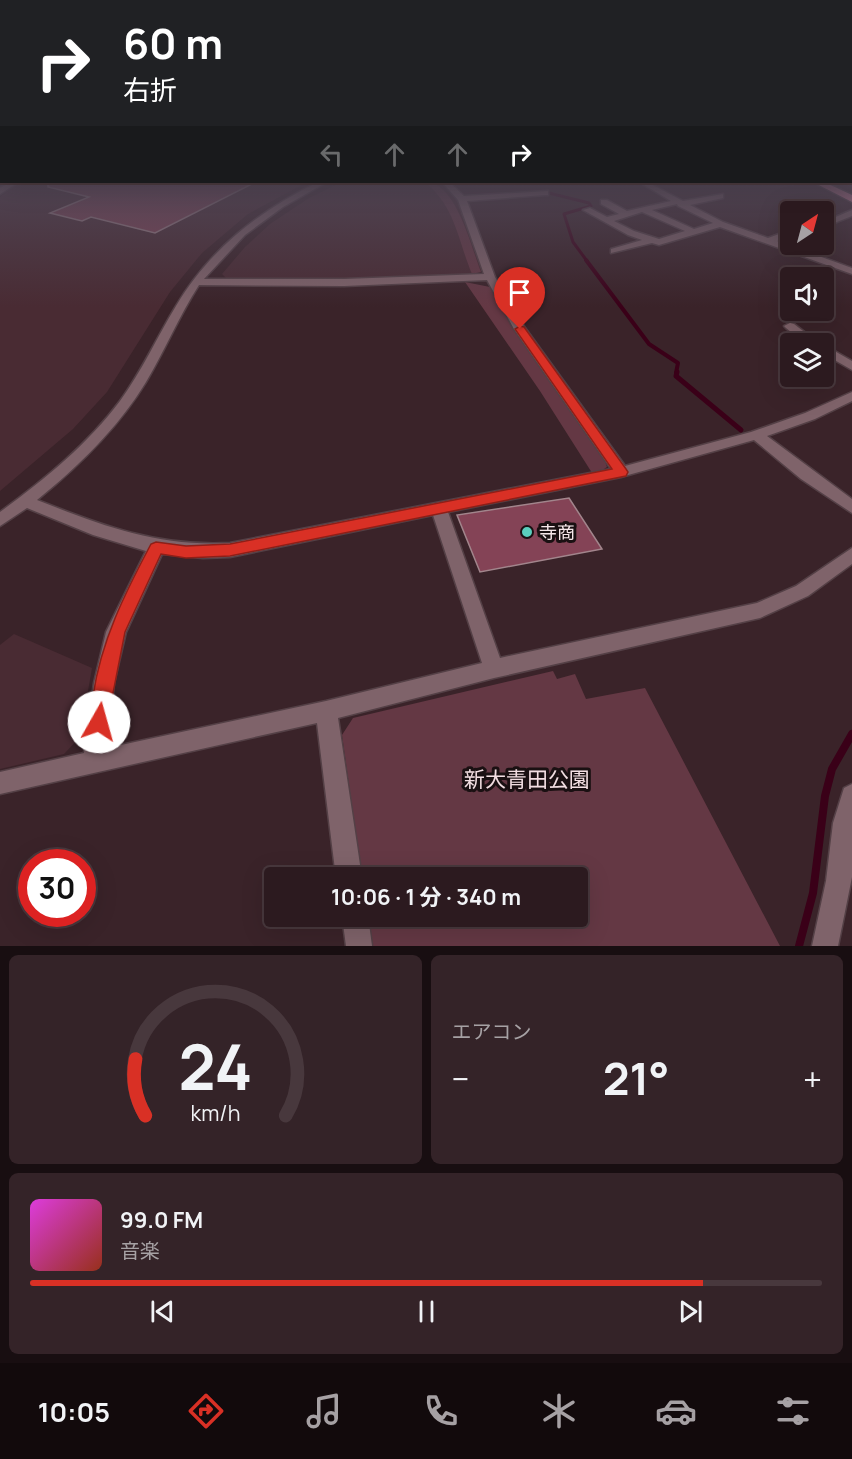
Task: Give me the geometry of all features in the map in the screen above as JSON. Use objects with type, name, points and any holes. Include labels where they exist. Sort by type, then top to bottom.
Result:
[{"type":"street","points":[[0,520],[80,452],[125,405],[157,354],[182,305],[211,264],[239,234],[261,218]]},
{"type":"street","points":[[469,218],[490,277],[520,329],[621,472]]},
{"type":"street","points":[[603,218],[659,242],[720,224]]},
{"type":"street","points":[[607,220],[613,218]]},
{"type":"street","points":[[665,218],[694,232]]},
{"type":"street","points":[[709,218],[852,272]]},
{"type":"street","points":[[768,241],[780,237]]},
{"type":"street","points":[[614,251],[651,240]]},
{"type":"street","points":[[198,282],[293,284],[401,282],[490,277]]},
{"type":"street","points":[[790,326],[799,333]]},
{"type":"street","points":[[834,356],[852,366]]},
{"type":"street","points":[[24,501],[108,534],[156,548],[186,552],[230,550],[621,472],[756,435],[810,416],[852,396]]},
{"type":"street","points":[[756,435],[806,475],[852,507]]},
{"type":"street","points":[[438,507],[494,669]]},
{"type":"street","points":[[94,761],[104,683],[116,632],[156,548]]},
{"type":"street","points":[[0,783],[326,711],[494,669],[760,610],[802,591],[852,555]]},
{"type":"street","points":[[326,711],[347,867]]},
{"type":"street","points":[[825,946],[839,881],[845,823],[852,796]]},
{"type":"street","points":[[356,927],[359,946]]},
{"type":"shaded area","points":[[0,218],[243,218],[202,253],[170,292],[107,392],[73,429],[0,491]]},
{"type":"shaded area","points":[[279,218],[464,218],[483,270],[473,275],[228,280],[222,274],[245,247]]},
{"type":"shaded area","points":[[14,634],[92,668],[80,737],[64,754],[0,769],[0,645]]},
{"type":"green space","points":[[452,218],[461,218],[481,272],[472,274]]},
{"type":"green space","points":[[465,282],[490,287],[506,316],[607,467],[594,476],[540,391]]},
{"type":"green space","name":"新大青田公園","points":[[553,671],[557,679],[575,674],[586,699],[645,688],[780,946],[372,946],[369,927],[588,927],[588,867],[361,867],[342,735],[353,718]]},
{"type":"building","points":[[71,218],[88,218],[82,221]]},
{"type":"building","points":[[96,218],[184,218],[155,233]]},
{"type":"building","name":"寺商","points":[[569,498],[602,549],[480,572],[457,515]]},
{"type":"waterway","points":[[565,218],[573,242],[587,261]]},
{"type":"waterway","points":[[586,260],[649,344],[678,363],[676,373]]},
{"type":"waterway","points":[[677,372],[676,376],[741,430]]},
{"type":"waterway","points":[[799,946],[813,893],[825,796],[832,769],[852,734]]},
{"type":"place","name":"寺商","points":[[527,532]]},
{"type":"route","points":[[99,722],[104,683],[116,632],[156,548],[186,552],[230,550],[621,472],[520,329]]}]
